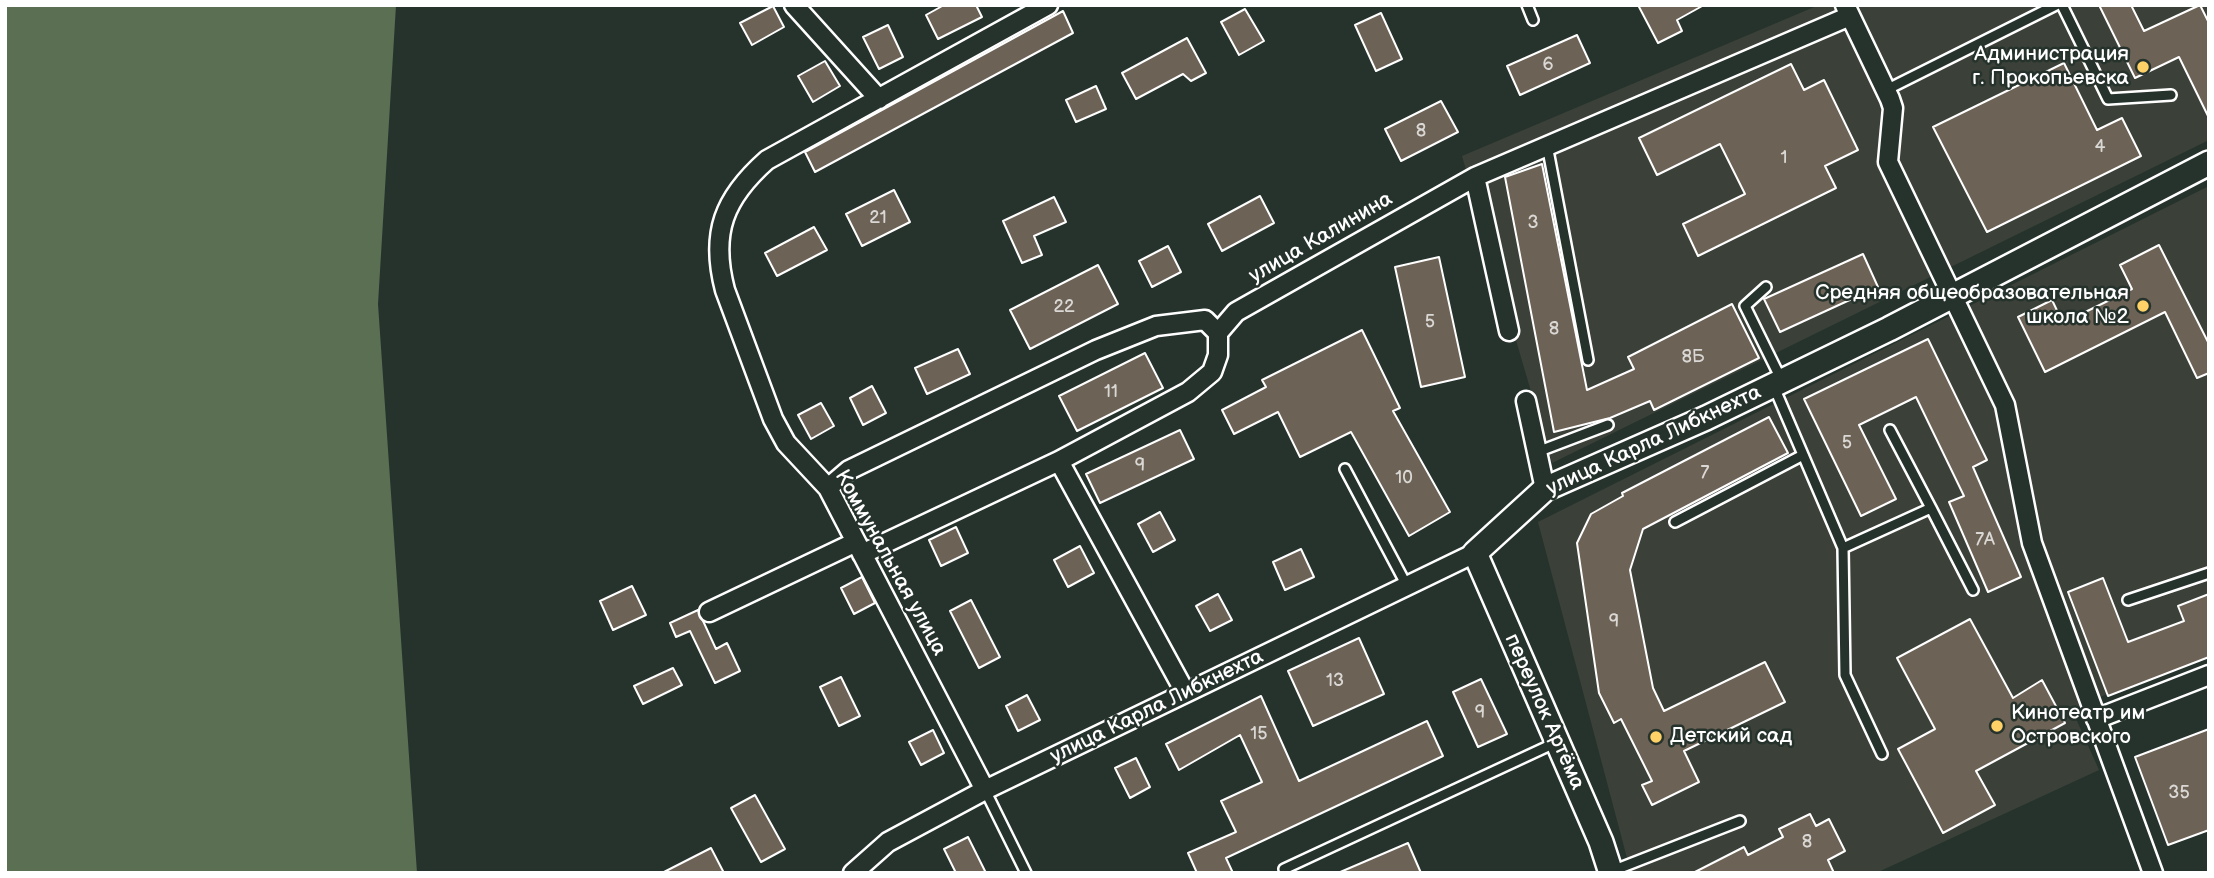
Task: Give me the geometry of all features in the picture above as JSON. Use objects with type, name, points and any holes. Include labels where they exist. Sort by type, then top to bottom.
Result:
[{"type":"street","points":[[794,5],[879,99]]},
{"type":"street","name":"Коммунальная улица","points":[[985,790],[828,488],[786,443],[773,419],[725,290],[720,263],[720,236],[731,199],[745,179],[767,160],[1045,6]]},
{"type":"street","points":[[1847,11],[1893,108],[1888,162],[2005,405],[2032,543],[2153,873]]},
{"type":"street","name":"улица Калинина","points":[[1218,333],[1236,312],[1475,177],[1847,11]]},
{"type":"street","name":"улица Карла Либкнехта","points":[[853,873],[888,842],[985,790],[1475,553],[1545,489],[1777,383],[2209,163]]},
{"type":"street","points":[[1475,177],[1509,331]]},
{"type":"street","points":[[709,612],[1059,461],[1202,383],[1212,372],[1218,355],[1218,333],[1205,320],[1156,326],[1096,351],[861,464],[828,488]]},
{"type":"street","points":[[1526,401],[1545,489]]},
{"type":"street","points":[[1059,461],[1185,692]]},
{"type":"street","name":"переулок Артёма","points":[[1475,553],[1601,842],[1610,872]]},
{"type":"street","points":[[2096,719],[2209,675]]},
{"type":"lane","points":[[1527,5],[1533,20]]},
{"type":"lane","points":[[1886,90],[2056,5]]},
{"type":"lane","points":[[2062,5],[2108,99],[2171,95]]},
{"type":"lane","points":[[1547,145],[1588,360]]},
{"type":"lane","points":[[1766,287],[1745,306],[1803,455],[1843,548],[1845,675],[1882,754]]},
{"type":"lane","points":[[1537,452],[1608,425]]},
{"type":"lane","points":[[1890,430],[1973,590]]},
{"type":"lane","points":[[1675,522],[1803,455]]},
{"type":"lane","points":[[1345,469],[1407,586]]},
{"type":"lane","points":[[1843,548],[1931,508]]},
{"type":"lane","points":[[2129,600],[2209,573]]},
{"type":"lane","points":[[1284,869],[1556,742]]},
{"type":"lane","points":[[985,790],[1026,873]]},
{"type":"lane","points":[[1610,872],[1740,821]]},
{"type":"shaded area","points":[[1819,5],[2209,5],[2209,140],[1552,463],[1462,156]]},
{"type":"shaded area","points":[[2209,186],[2209,647],[2072,710],[2099,770],[1876,873],[1631,873],[1538,522]]},
{"type":"green space","points":[[5,5],[396,5],[378,304],[417,873],[5,873]]},
{"type":"building","points":[[944,5],[976,5],[982,17],[938,39],[926,15]]},
{"type":"building","points":[[1638,5],[1704,5],[1677,20],[1682,31],[1658,43]]},
{"type":"building","name":"Администрация г. Прокопьевска","points":[[2099,5],[2131,5],[2144,31],[2200,5],[2209,23],[2209,118],[2179,57],[2135,78]]},
{"type":"building","points":[[773,6],[784,27],[752,45],[740,23]]},
{"type":"building","points":[[1245,9],[1264,41],[1239,55],[1221,22]]},
{"type":"building","points":[[1063,11],[1073,33],[815,172],[805,152]]},
{"type":"building","points":[[1381,13],[1402,59],[1376,71],[1355,25]]},
{"type":"building","points":[[888,25],[903,57],[879,69],[863,37]]},
{"type":"building","points":[[1577,35],[1590,63],[1520,95],[1507,66]]},
{"type":"building","points":[[1187,38],[1206,73],[1191,81],[1183,74],[1136,99],[1122,73]]},
{"type":"building","points":[[825,61],[840,86],[813,102],[798,76]]},
{"type":"building","points":[[2064,63],[2097,130],[2122,118],[2141,156],[1987,232],[1933,127]]},
{"type":"building","points":[[1791,64],[1804,90],[1824,80],[1858,150],[1825,166],[1836,188],[1698,256],[1683,224],[1745,194],[1720,144],[1657,175],[1639,138]]},
{"type":"building","points":[[1096,86],[1106,109],[1076,122],[1066,100]]},
{"type":"building","points":[[1441,101],[1458,132],[1401,161],[1385,129]]},
{"type":"building","points":[[1542,164],[1587,390],[1634,369],[1628,357],[1732,304],[1759,358],[1654,410],[1650,401],[1610,418],[1554,432],[1505,177]]},
{"type":"building","points":[[894,190],[910,222],[862,246],[846,214]]},
{"type":"building","points":[[1260,196],[1274,223],[1222,251],[1208,224]]},
{"type":"building","points":[[1054,197],[1066,222],[1034,236],[1042,255],[1022,263],[1003,221]]},
{"type":"building","points":[[814,227],[827,250],[777,276],[765,253]]},
{"type":"building","name":"Средняя общеобразовательная школа №2","points":[[2159,245],[2209,344],[2209,373],[2197,378],[2165,312],[2045,372],[2018,317],[2052,300],[2063,323],[2132,289],[2120,265]]},
{"type":"building","points":[[1168,246],[1181,272],[1152,287],[1139,261]]},
{"type":"building","points":[[1863,254],[1878,287],[1780,332],[1764,299]]},
{"type":"building","points":[[1439,257],[1465,377],[1421,387],[1395,267]]},
{"type":"building","points":[[1098,265],[1118,304],[1030,349],[1010,310]]},
{"type":"building","points":[[1362,330],[1400,408],[1393,411],[1450,512],[1409,536],[1351,432],[1300,457],[1278,412],[1234,434],[1222,410],[1266,387],[1262,380]]},
{"type":"building","points":[[1928,339],[1987,460],[1973,467],[2021,577],[1988,592],[1949,502],[1964,496],[1916,397],[1859,425],[1896,499],[1861,516],[1804,399]]},
{"type":"building","points":[[958,349],[970,374],[927,394],[915,368]]},
{"type":"building","points":[[1145,353],[1163,388],[1077,431],[1059,396]]},
{"type":"building","points":[[872,386],[886,413],[863,425],[850,398]]},
{"type":"building","points":[[821,403],[834,426],[811,439],[798,415]]},
{"type":"building","points":[[1769,417],[1788,453],[1643,529],[1630,570],[1653,688],[1664,711],[1765,662],[1785,702],[1684,751],[1699,782],[1652,805],[1642,785],[1652,781],[1621,719],[1614,723],[1599,693],[1577,543],[1591,514],[1623,496],[1622,493]]},
{"type":"building","points":[[1180,430],[1194,459],[1100,503],[1086,474]]},
{"type":"building","points":[[1160,512],[1175,540],[1153,552],[1138,524]]},
{"type":"building","points":[[956,527],[968,553],[941,566],[929,540]]},
{"type":"building","points":[[1080,546],[1094,573],[1068,587],[1054,560]]},
{"type":"building","points":[[1301,549],[1314,577],[1285,590],[1273,562]]},
{"type":"building","points":[[862,577],[875,603],[854,614],[841,588]]},
{"type":"building","points":[[2103,578],[2128,642],[2184,621],[2178,606],[2209,594],[2209,657],[2108,696],[2068,592]]},
{"type":"building","points":[[632,586],[646,615],[613,630],[600,601]]},
{"type":"building","points":[[1218,594],[1232,620],[1210,631],[1196,606]]},
{"type":"building","points":[[971,600],[1000,657],[979,668],[950,611]]},
{"type":"building","points":[[698,610],[716,649],[727,643],[740,671],[715,683],[690,631],[676,637],[670,623]]},
{"type":"building","name":"Кинотеатр им Островского","points":[[1970,619],[2013,698],[2042,680],[2065,723],[1976,771],[1995,805],[1943,833],[1898,749],[1935,729],[1897,658]]},
{"type":"building","points":[[1359,638],[1384,694],[1313,726],[1288,671]]},
{"type":"building","points":[[673,668],[682,685],[643,704],[634,686]]},
{"type":"building","points":[[841,677],[860,716],[839,726],[820,687]]},
{"type":"building","points":[[1481,679],[1507,734],[1478,747],[1453,692]]},
{"type":"building","points":[[1027,695],[1040,720],[1018,731],[1006,706]]},
{"type":"building","points":[[1261,696],[1299,781],[1427,721],[1443,756],[1226,858],[1233,873],[1197,873],[1188,853],[1236,832],[1221,801],[1262,782],[1240,735],[1179,770],[1166,744]]},
{"type":"building","points":[[2209,729],[2209,830],[2168,845],[2135,757]]},
{"type":"building","points":[[933,730],[944,753],[921,765],[909,742]]},
{"type":"building","points":[[1136,758],[1150,787],[1130,798],[1115,768]]},
{"type":"building","points":[[755,795],[785,849],[761,862],[731,808]]},
{"type":"building","points":[[1810,814],[1816,826],[1829,819],[1845,851],[1828,860],[1834,873],[1693,873],[1744,847],[1748,855],[1783,837],[1779,829]]},
{"type":"building","points":[[968,837],[986,873],[956,873],[944,849]]},
{"type":"building","points":[[1408,843],[1421,873],[1338,873]]},
{"type":"building","points":[[711,848],[724,873],[662,873]]},
{"type":"place","name":"Администрация г. Прокопьевска","points":[[2143,67]]},
{"type":"place","name":"Средняя общеобразовательная школа №2","points":[[2143,306]]},
{"type":"place","name":"Кинотеатр им Островского","points":[[1997,726]]},
{"type":"place","name":"Детский сад","points":[[1656,737]]}]
